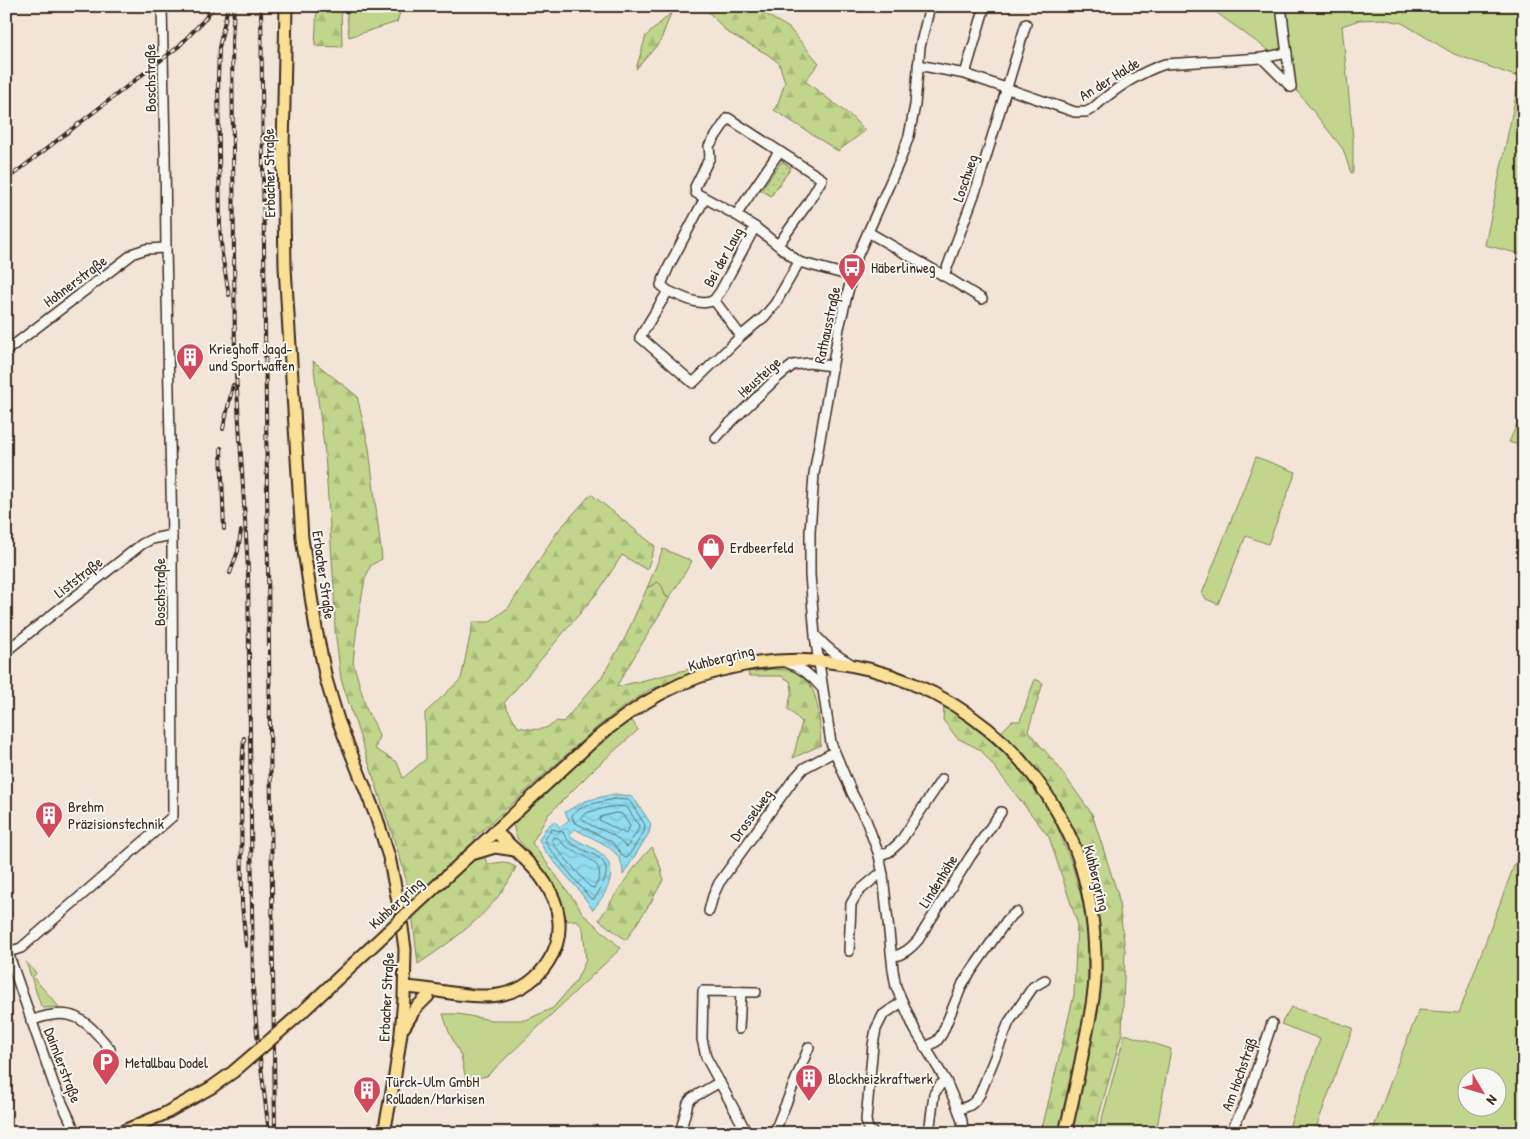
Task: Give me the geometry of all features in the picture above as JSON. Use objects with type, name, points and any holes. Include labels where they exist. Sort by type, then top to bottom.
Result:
[{"type":"main road","name":"Erbacher Straße","points":[[286,6],[283,149],[285,267],[302,538],[326,679],[338,720],[376,816],[389,857],[404,942],[405,993],[401,1033],[384,1133]]},
{"type":"main road","name":"Kuhbergring","points":[[119,1133],[164,1114],[212,1086],[247,1060],[301,1013],[592,741],[642,703],[697,677],[739,666],[779,660],[819,660],[853,664],[880,672],[930,692],[972,717],[996,735],[1017,755],[1037,780],[1058,813],[1072,840],[1081,864],[1093,918],[1095,980],[1090,1019],[1064,1133]]},
{"type":"main road","points":[[405,993],[443,992],[480,996],[503,994],[524,986],[542,972],[554,953],[559,931],[558,909],[549,888],[534,868],[496,831]]},
{"type":"main road","points":[[465,858],[480,850],[490,848],[502,847],[516,851]]},
{"type":"main road","points":[[405,993],[428,996],[443,992]]},
{"type":"main road","points":[[401,1033],[411,1014],[428,996]]},
{"type":"street","name":"Boschstraße","points":[[7,949],[21,948],[173,816],[172,534],[162,6]]},
{"type":"street","name":"Rathausstraße","points":[[834,752],[831,743],[819,660],[810,575],[812,504],[817,456],[839,328],[851,276],[868,232],[902,158],[909,136],[915,105],[920,47],[930,6]]},
{"type":"street","points":[[965,74],[985,6]]},
{"type":"street","points":[[1262,58],[1291,87],[1281,6]]},
{"type":"street","points":[[1008,88],[1026,24]]},
{"type":"street","name":"An der Halde","points":[[918,65],[965,74],[1075,112],[1086,112],[1125,84],[1152,68],[1165,64],[1262,58],[1287,53]]},
{"type":"street","name":"Loschweg","points":[[944,276],[977,187],[1008,88]]},
{"type":"street","points":[[741,336],[714,300],[708,303],[700,303],[668,291],[661,286],[705,198],[696,193],[695,187],[710,157],[709,146],[728,118],[822,179],[808,203],[778,245]]},
{"type":"street","name":"Bei der Laug","points":[[736,215],[779,152]]},
{"type":"street","name":"Bei der Laug","points":[[705,198],[755,227],[799,262],[851,276]]},
{"type":"street","name":"Bei der Laug","points":[[714,300],[755,227]]},
{"type":"street","points":[[868,232],[982,299]]},
{"type":"street","name":"Hohnerstraße","points":[[6,351],[134,253],[146,249],[166,248]]},
{"type":"street","points":[[668,291],[640,337],[692,383],[776,304],[799,262]]},
{"type":"street","name":"Heusteige","points":[[716,438],[793,364],[810,362],[832,366]]},
{"type":"street","name":"Liststraße","points":[[6,651],[142,544],[152,539],[172,534]]},
{"type":"street","points":[[816,636],[829,650],[853,664]]},
{"type":"street","points":[[779,660],[803,670],[815,679],[823,689]]},
{"type":"street","points":[[834,752],[866,820],[879,855],[896,987],[925,1048],[946,1081],[962,1121],[963,1133]]},
{"type":"street","name":"Drosselweg","points":[[709,911],[719,883],[793,780],[804,768],[834,752]]},
{"type":"street","points":[[879,855],[889,852],[900,842],[942,780]]},
{"type":"street","name":"Lindenhöhe","points":[[892,957],[902,955],[918,940],[970,857],[1001,812]]},
{"type":"street","points":[[849,951],[851,904],[858,892],[877,876],[883,875]]},
{"type":"street","points":[[925,1048],[936,1041],[942,1034],[963,983],[1007,920],[1016,912]]},
{"type":"street","name":"Daimlerstraße","points":[[7,949],[54,1085],[76,1133]]},
{"type":"street","points":[[958,1109],[968,1107],[975,1102],[1009,1022],[1033,987],[1045,980]]},
{"type":"street","points":[[747,1133],[706,1056],[702,1040],[703,990],[756,992]]},
{"type":"street","points":[[739,1029],[741,992]]},
{"type":"street","points":[[873,1133],[868,1129],[866,1120],[876,1029],[883,1015],[902,1002]]},
{"type":"street","name":"Daimlerstraße","points":[[31,1021],[48,1015],[71,1015],[91,1027],[110,1049]]},
{"type":"street","name":"Am Hochsträß","points":[[1230,1133],[1246,1102],[1272,1023]]},
{"type":"street","points":[[774,1133],[808,1063],[810,1047]]},
{"type":"street","points":[[929,1133],[934,1094],[940,1085],[946,1081]]},
{"type":"street","points":[[680,1133],[688,1102],[720,1082]]},
{"type":"street","name":"Daimlerstraße","points":[[69,1118],[70,1133]]},
{"type":"street","name":"Daimlerstraße","points":[[69,1118],[84,1133]]},
{"type":"green space","points":[[317,6],[341,6],[342,47],[315,46]]},
{"type":"green space","points":[[346,6],[402,6],[397,22],[349,37]]},
{"type":"green space","points":[[703,6],[752,6],[789,28],[819,63],[805,81],[852,117],[865,131],[838,151],[774,110],[785,82],[779,63],[767,54],[727,32]]},
{"type":"green space","points":[[1210,6],[1279,6],[1284,46],[1272,53],[1210,8]]},
{"type":"green space","points":[[1284,6],[1524,6],[1524,255],[1485,245],[1518,85],[1518,77],[1454,54],[1402,23],[1382,19],[1359,20],[1342,26],[1353,138],[1353,172],[1351,173],[1343,149],[1293,86]]},
{"type":"green space","points":[[671,13],[660,42],[636,69],[646,36]]},
{"type":"green space","points":[[782,161],[791,168],[771,196],[761,190]]},
{"type":"green space","points":[[313,361],[357,396],[369,448],[382,559],[371,565],[365,579],[353,662],[367,711],[379,736],[375,749],[397,762],[403,778],[426,759],[425,713],[461,679],[473,622],[489,622],[509,607],[557,532],[591,494],[655,546],[647,570],[622,555],[598,592],[504,703],[518,727],[543,729],[557,721],[563,722],[601,678],[625,638],[647,588],[658,582],[662,586],[666,597],[670,597],[616,687],[718,662],[719,667],[651,689],[622,708],[597,727],[474,838],[488,864],[504,862],[516,867],[508,882],[487,910],[461,933],[418,964],[410,896],[402,864],[341,679],[335,630],[325,454]]},
{"type":"green space","points":[[1524,409],[1524,447],[1509,442]]},
{"type":"green space","points":[[1256,457],[1296,472],[1268,544],[1246,536],[1218,604],[1206,599],[1202,594]]},
{"type":"green space","points":[[663,549],[692,561],[670,597],[666,597],[658,582],[647,588]]},
{"type":"green space","points":[[772,669],[789,670],[799,674],[813,690],[816,700],[821,745],[793,758],[802,722],[788,709],[792,689],[790,681],[781,676],[749,676],[748,672]]},
{"type":"green space","points":[[1035,679],[1043,683],[1028,731],[1057,765],[1092,814],[1118,895],[1125,950],[1122,1033],[1094,1133],[1068,1133],[1099,962],[1100,930],[1084,857],[1074,829],[1039,773],[1001,732],[1012,721],[1020,721]]},
{"type":"green space","points":[[944,706],[980,731],[1015,762],[1036,787],[1052,813],[1072,864],[1087,917],[1088,984],[1085,1011],[1079,1051],[1058,1133],[1041,1133],[1074,995],[1077,922],[1049,837],[981,750],[957,738],[943,720]]},
{"type":"green space","points":[[631,719],[638,730],[594,769],[548,815],[532,843],[583,914],[621,948],[487,1076],[466,1080],[461,1056],[449,1032],[443,1014],[458,1014],[491,1020],[526,1020],[553,1008],[576,981],[586,960],[583,928],[576,920],[566,921],[557,888],[517,838],[513,825],[582,756]]},
{"type":"green space","points":[[1524,839],[1524,1133],[1372,1133],[1419,1010],[1459,1013]]},
{"type":"green space","points":[[652,847],[661,868],[663,880],[626,940],[599,920],[630,873]]},
{"type":"green space","points":[[26,962],[36,973],[33,977],[59,1007],[43,1008],[41,1006]]},
{"type":"green space","points":[[1291,1007],[1353,1028],[1314,1133],[1287,1133],[1320,1039],[1281,1024]]},
{"type":"green space","points":[[1125,1034],[1171,1049],[1156,1133],[1098,1133]]},
{"type":"water","points":[[614,794],[630,796],[635,800],[651,824],[649,833],[623,875],[622,865],[614,851],[575,829],[569,834],[596,850],[609,863],[611,871],[608,886],[593,910],[578,889],[545,851],[539,840],[545,829],[554,821],[560,827],[569,820],[565,812],[585,801]]},
{"type":"railway","points":[[6,180],[178,47],[204,20],[214,6]]},
{"type":"railway","points":[[228,6],[219,48],[218,80],[220,226],[222,254],[229,295]]},
{"type":"railway","points":[[234,6],[232,41],[235,357],[248,569],[253,988],[269,1133]]},
{"type":"railway","points":[[261,6],[275,1130]]},
{"type":"railway","points":[[223,429],[233,385]]},
{"type":"railway","points":[[221,448],[224,529]]},
{"type":"railway","points":[[230,573],[238,551],[241,531]]},
{"type":"railway","points":[[244,738],[241,783],[242,904],[246,946]]},
{"type":"place","name":"Häberlinweg","points":[[852,291]]},
{"type":"place","name":"Krieghoff Jagd- und Sportwaffen","points":[[190,381]]},
{"type":"place","name":"Erdbeerfeld","points":[[711,571]]},
{"type":"place","name":"Brehm Präzisionstechnik","points":[[49,839]]},
{"type":"place","name":"Metallbau Dodel","points":[[106,1086]]},
{"type":"place","name":"Blockheizkraftwerk","points":[[809,1102]]},
{"type":"place","name":"Türck-Ulm GmbH Rolladen/Markisen","points":[[367,1114]]}]
